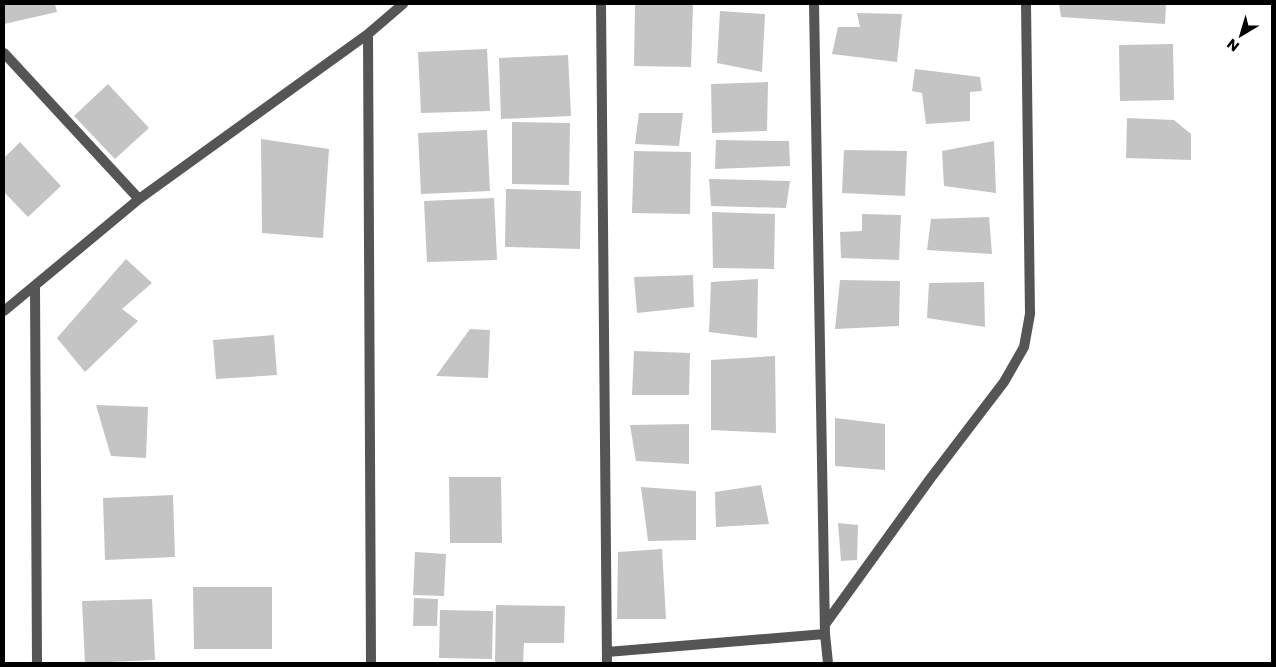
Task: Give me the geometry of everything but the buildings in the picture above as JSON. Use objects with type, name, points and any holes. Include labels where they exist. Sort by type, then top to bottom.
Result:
[{"type":"street","points":[[4,311],[139,199],[368,34],[403,4]]},
{"type":"street","points":[[601,4],[607,663]]},
{"type":"street","points":[[814,4],[825,634],[828,663]]},
{"type":"street","points":[[826,623],[930,479],[1004,382],[1024,347],[1030,314],[1026,4]]},
{"type":"street","points":[[368,34],[371,663]]},
{"type":"street","points":[[4,53],[139,199]]},
{"type":"street","points":[[35,286],[38,663]]},
{"type":"street","points":[[607,652],[825,634]]}]
